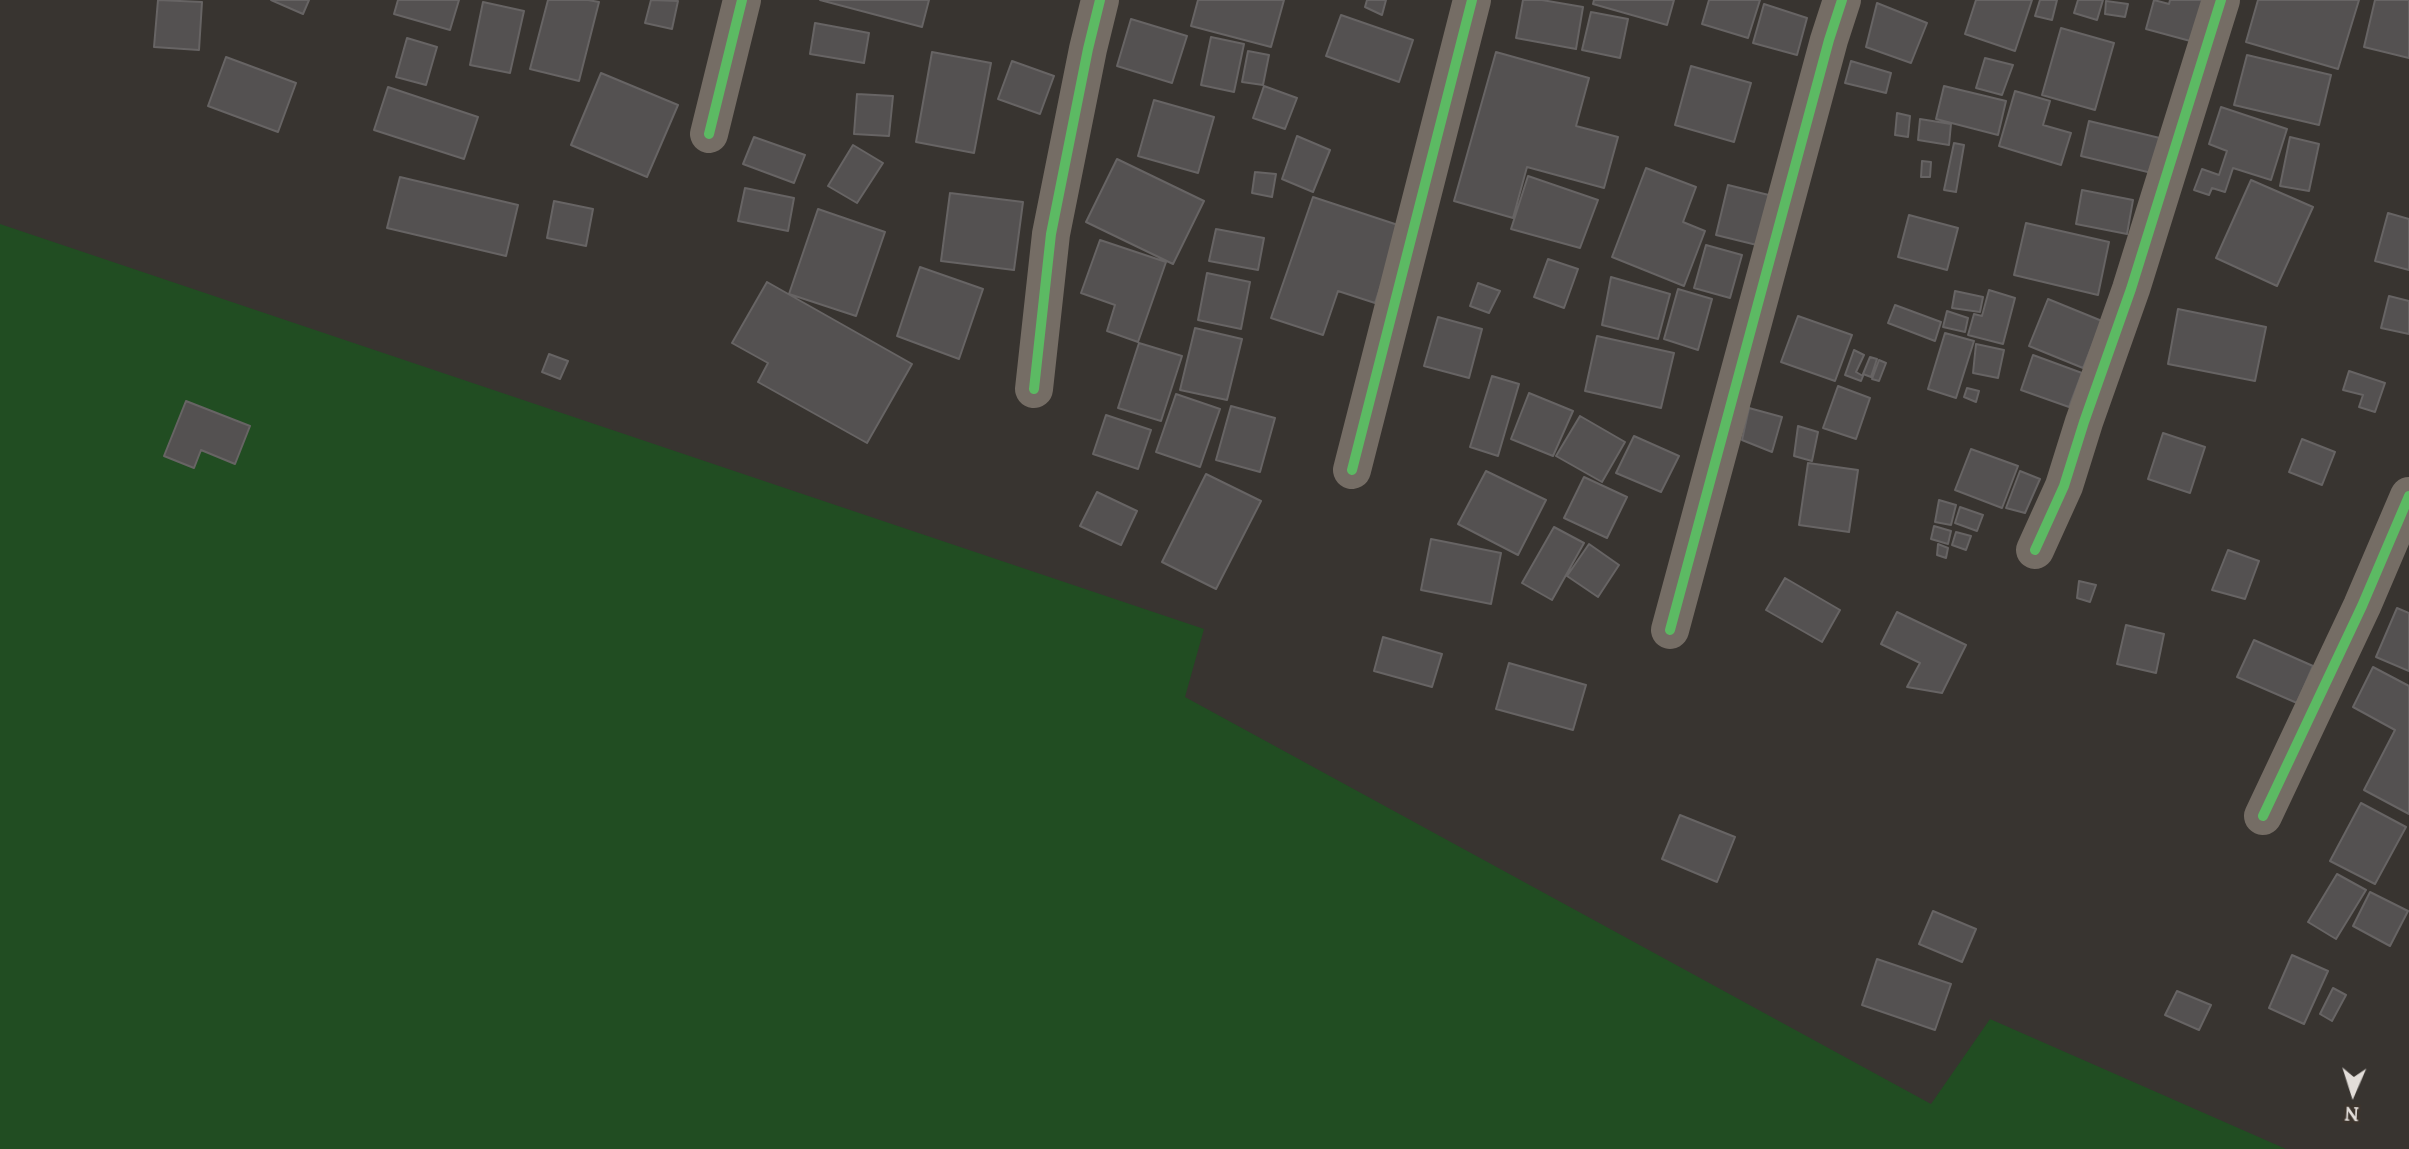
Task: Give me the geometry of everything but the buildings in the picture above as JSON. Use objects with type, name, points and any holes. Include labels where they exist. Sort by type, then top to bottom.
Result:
[{"type":"street","points":[[709,134],[742,0]]},
{"type":"street","points":[[1034,389],[1051,234],[1087,49],[1100,0]]},
{"type":"street","points":[[1352,470],[1472,0]]},
{"type":"street","points":[[1670,630],[1842,0]]},
{"type":"street","points":[[2035,550],[2064,486],[2131,289],[2221,0]]},
{"type":"street","points":[[2263,816],[2362,606],[2409,496]]},
{"type":"green space","points":[[0,224],[1204,629],[1185,697],[1931,1104],[1990,1019],[2286,1149],[0,1149]]},
{"type":"cycle path","points":[[709,134],[742,0]]},
{"type":"cycle path","points":[[1034,389],[1051,234],[1100,0]]},
{"type":"cycle path","points":[[1352,470],[1472,0]]},
{"type":"cycle path","points":[[1670,630],[1842,0]]},
{"type":"cycle path","points":[[2035,550],[2064,486],[2131,289],[2221,0]]},
{"type":"cycle path","points":[[2263,816],[2362,606],[2409,496]]}]
